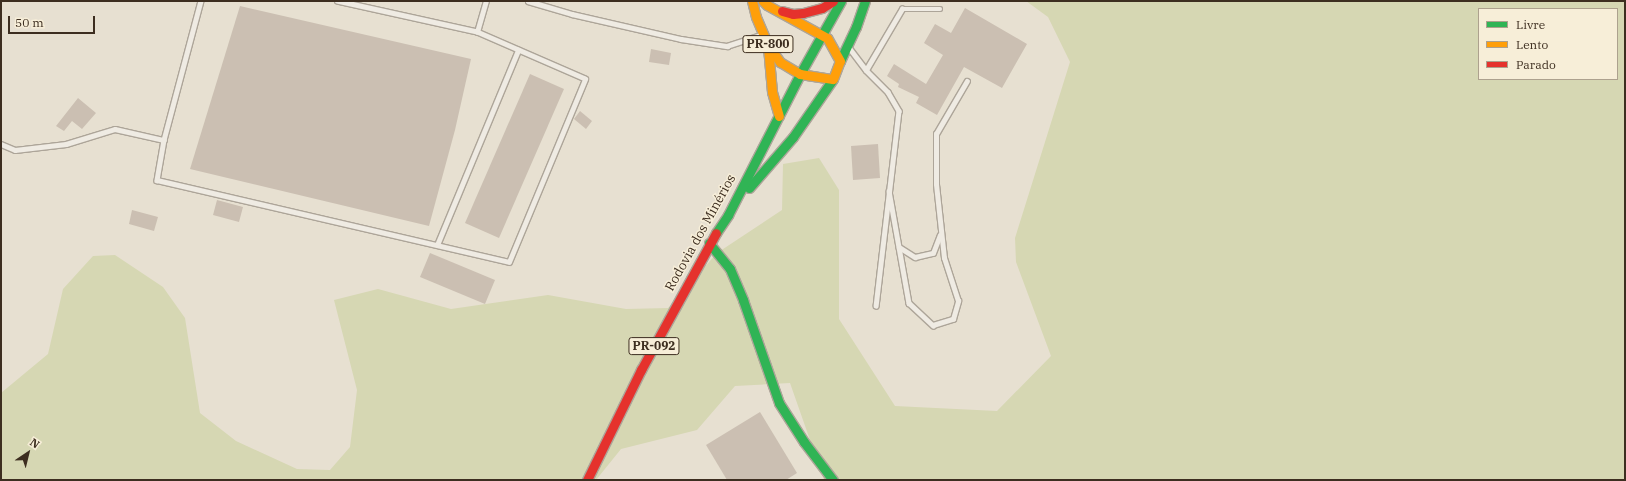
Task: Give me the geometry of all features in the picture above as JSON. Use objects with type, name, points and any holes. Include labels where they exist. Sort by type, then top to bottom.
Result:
[{"type":"main road","name":"PR-800","points":[[752,1],[768,45],[780,62],[800,74]]},
{"type":"main road","points":[[765,3],[785,12],[803,13],[822,8],[833,1]]},
{"type":"main road","name":"Rodovia dos Minérios","points":[[586,480],[641,370],[709,243],[728,215],[800,74],[841,1]]},
{"type":"main road","points":[[728,215],[767,165],[793,137],[822,97],[833,79],[865,1]]},
{"type":"main road","name":"PR-800","points":[[765,3],[822,35]]},
{"type":"main road","points":[[822,35],[830,42],[840,61]]},
{"type":"main road","points":[[768,45],[772,92],[779,116]]},
{"type":"main road","points":[[800,74],[833,79]]},
{"type":"main road","points":[[709,243],[730,269],[743,300],[779,403],[804,442],[833,480]]},
{"type":"lane","points":[[201,1],[164,140],[157,180],[509,262],[585,79],[477,32],[337,1]]},
{"type":"lane","points":[[477,32],[486,1]]},
{"type":"lane","points":[[528,1],[572,14],[673,37],[727,46],[764,34]]},
{"type":"lane","points":[[866,70],[902,9],[940,9]]},
{"type":"lane","points":[[847,45],[866,70],[888,92],[899,111],[876,306]]},
{"type":"lane","points":[[437,245],[518,50]]},
{"type":"lane","points":[[889,192],[909,303],[933,325],[953,319],[958,301],[944,258],[936,184],[936,134],[967,81]]},
{"type":"lane","points":[[1,144],[15,150],[66,144],[116,128],[164,140]]},
{"type":"lane","points":[[899,247],[915,257],[933,254],[941,232]]},
{"type":"green space","points":[[1026,1],[1625,1],[1625,480],[824,480],[790,383],[735,386],[697,430],[621,449],[596,480],[1,480],[1,393],[48,354],[63,289],[93,256],[115,255],[163,287],[185,318],[200,413],[236,441],[297,469],[330,470],[350,447],[357,390],[334,300],[378,289],[451,309],[548,295],[626,309],[668,308],[717,253],[782,210],[783,164],[819,158],[839,190],[839,319],[895,406],[997,411],[1051,356],[1016,262],[1015,238],[1070,62],[1048,17]]},
{"type":"building","points":[[240,6],[471,59],[455,130],[429,226],[190,169]]},
{"type":"building","points":[[965,8],[1027,44],[1002,88],[964,67],[937,115],[916,103],[919,97],[898,87],[899,84],[887,76],[894,64],[926,84],[943,55],[924,43],[935,24],[951,33]]},
{"type":"building","points":[[651,49],[671,53],[669,65],[649,62]]},
{"type":"building","points":[[530,74],[564,89],[499,238],[465,223]]},
{"type":"building","points":[[78,98],[96,113],[82,129],[72,121],[64,131],[56,126]]},
{"type":"building","points":[[580,111],[592,121],[586,129],[574,119]]},
{"type":"building","points":[[878,144],[880,178],[853,180],[851,146]]},
{"type":"building","points":[[217,200],[243,207],[239,222],[213,215]]},
{"type":"building","points":[[132,210],[158,217],[154,231],[129,224]]},
{"type":"building","points":[[430,253],[495,280],[485,304],[420,277]]},
{"type":"building","points":[[760,412],[797,473],[786,480],[727,480],[706,445]]},
{"type":"traffic: fast","points":[[716,233],[728,215],[800,74],[841,1]]},
{"type":"traffic: fast","points":[[840,61],[856,27],[865,1]]},
{"type":"traffic: fast","points":[[749,188],[793,137],[833,79]]},
{"type":"traffic: fast","points":[[709,243],[730,269],[743,300],[779,403],[804,442],[833,480]]},
{"type":"traffic: slow","points":[[752,1],[756,17],[768,45],[780,62],[800,74],[833,79],[840,61],[827,38],[767,5],[763,1]]},
{"type":"traffic: slow","points":[[768,47],[772,92],[779,116]]},
{"type":"traffic: jam","points":[[782,11],[793,14],[803,13],[822,8],[833,1]]},
{"type":"traffic: jam","points":[[587,480],[641,370],[716,233]]}]
